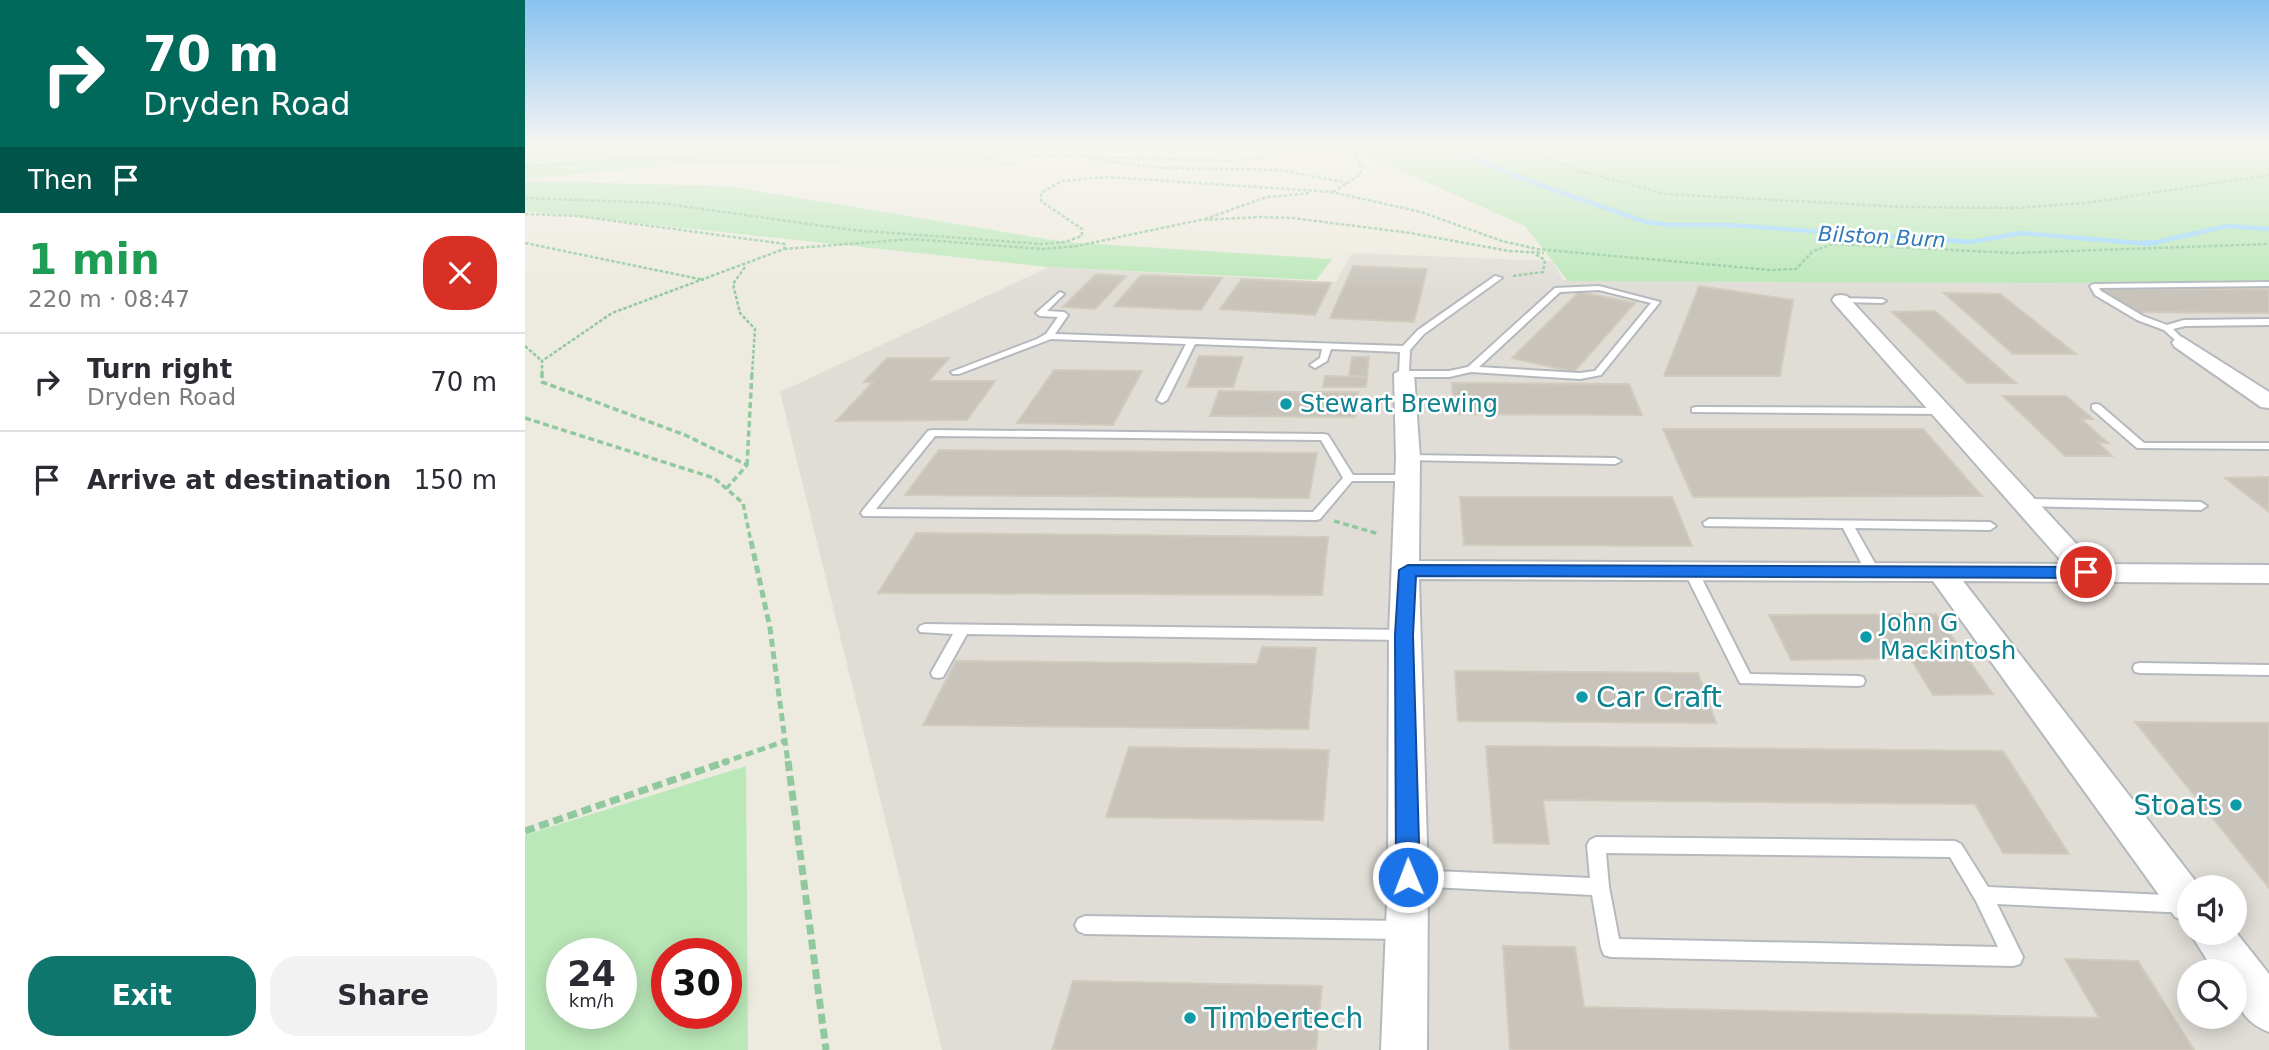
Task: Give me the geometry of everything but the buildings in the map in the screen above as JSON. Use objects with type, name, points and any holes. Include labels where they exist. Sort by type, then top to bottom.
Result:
[{"type":"street","points":[[1841,300],[2086,572]]},
{"type":"street","points":[[2182,343],[2269,402]]},
{"type":"street","points":[[1404,1050],[1408,877],[1404,635],[1408,468],[1405,362]]},
{"type":"street","points":[[1407,556],[1692,573],[2269,574]]},
{"type":"street","points":[[1942,574],[2177,888]]},
{"type":"street","points":[[2220,945],[2269,1010]]},
{"type":"lane","points":[[1405,362],[1421,332],[1498,278]]},
{"type":"lane","points":[[2182,343],[2167,328],[2140,318],[2098,293],[2094,286],[2269,285]]},
{"type":"lane","points":[[956,372],[1049,336],[1327,345],[1449,374],[1471,369],[1580,376],[1598,373],[1656,302],[1599,288],[1558,290],[1471,369]]},
{"type":"lane","points":[[1049,336],[1065,315],[1040,313],[1060,294]]},
{"type":"lane","points":[[1841,300],[1882,301]]},
{"type":"lane","points":[[2167,328],[2184,323],[2269,322]]},
{"type":"lane","points":[[1162,400],[1192,340]]},
{"type":"lane","points":[[1315,365],[1324,359],[1327,345]]},
{"type":"lane","points":[[2096,407],[2141,446],[2269,446]]},
{"type":"lane","points":[[1696,410],[1942,411]]},
{"type":"lane","points":[[1349,478],[1324,436],[932,433],[867,513],[1316,516],[1349,478],[1408,468],[1615,461]]},
{"type":"lane","points":[[2026,503],[2201,506]]},
{"type":"lane","points":[[1709,523],[1990,526]]},
{"type":"lane","points":[[1847,525],[1874,574]]},
{"type":"lane","points":[[1692,573],[1745,679],[1857,681]]},
{"type":"lane","points":[[925,629],[1404,635]]},
{"type":"lane","points":[[938,673],[962,630]]},
{"type":"lane","points":[[2140,668],[2269,670]]},
{"type":"lane","points":[[1596,845],[1955,849],[1983,895],[2013,957],[1611,948],[1596,845]]},
{"type":"lane","points":[[1408,877],[1600,887]]},
{"type":"lane","points":[[1983,895],[2177,903]]},
{"type":"lane","points":[[1085,925],[1407,930]]},
{"type":"path","points":[[525,198],[660,203],[852,230],[1042,244],[1065,242],[1082,236],[1082,229],[1041,201],[1041,195]]},
{"type":"path","points":[[542,361],[612,313],[784,249],[912,239],[1043,248],[1077,246],[1200,220],[1267,197],[1293,195]]},
{"type":"path","points":[[1345,195],[1421,212],[1503,241],[1573,254]]},
{"type":"path","points":[[1684,195],[1880,206],[2014,208],[2086,203],[2131,195]]},
{"type":"path","points":[[525,214],[577,216],[785,244],[784,249]]},
{"type":"path","points":[[1200,220],[1293,218],[1532,252],[1770,270],[1796,269],[1813,251],[1833,244],[2022,253],[2269,244]]},
{"type":"path","points":[[525,243],[705,280]]},
{"type":"path","points":[[1498,278],[1543,272],[1545,260],[1532,252]]},
{"type":"path","points":[[726,489],[747,466],[755,329],[740,313],[733,285],[746,265]]},
{"type":"path","points":[[525,346],[542,361],[542,382],[685,435],[747,466]]},
{"type":"path","points":[[525,418],[714,478],[743,503],[770,628],[826,1050]]},
{"type":"path","points":[[1316,516],[1407,556]]},
{"type":"path","points":[[525,831],[785,741]]},
{"type":"shaded area","points":[[1352,253],[1552,261],[1563,280],[2269,281],[2269,1050],[942,1050],[780,392],[1049,267],[1336,282]]},
{"type":"green space","points":[[525,195],[781,195],[1065,242],[1332,259],[1316,280],[1049,267],[525,211]]},
{"type":"green space","points":[[1456,195],[2269,195],[2269,284],[1568,281],[1525,226]]},
{"type":"green space","points":[[746,766],[748,1050],[525,1050],[525,835]]},
{"type":"waterway","name":"Bilston Burn","points":[[1568,195],[1646,222],[1669,225],[1729,225],[1971,242],[2020,233],[2149,244],[2227,226],[2269,229]]},
{"type":"waterway","name":"Bilston Burn","points":[[2143,243],[2151,243]]},
{"type":"place","name":"Stewart Brewing","points":[[1286,404]]},
{"type":"place","name":"John G Mackintosh","points":[[1866,637]]},
{"type":"place","name":"Car Craft","points":[[1582,697]]},
{"type":"place","name":"Stoats","points":[[2236,805]]},
{"type":"place","name":"Timbertech","points":[[1190,1018]]},
{"type":"route","points":[[1408,877],[1404,635],[1408,570],[1848,574],[2086,572]]}]
